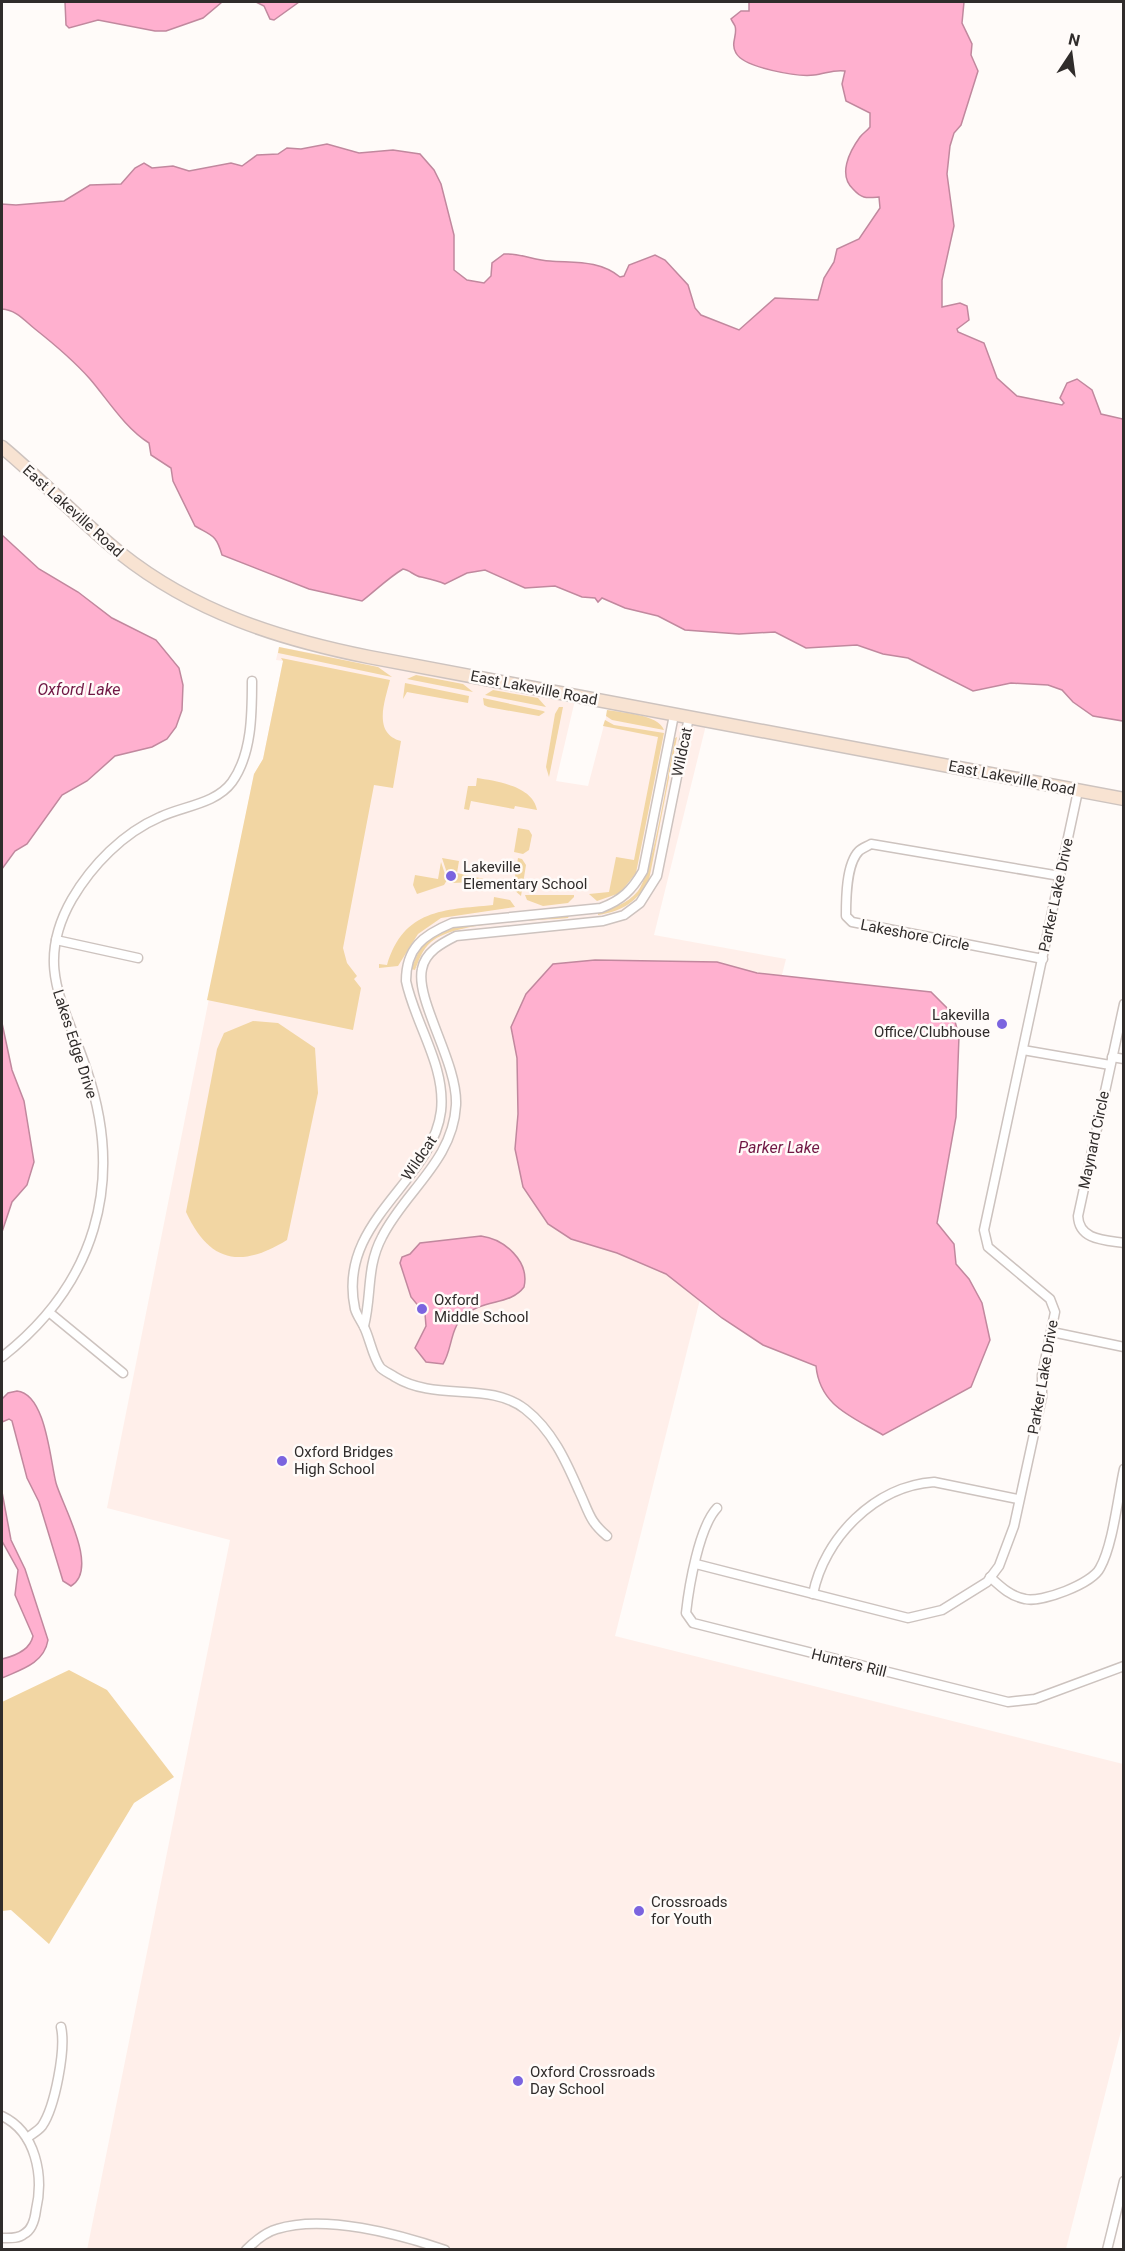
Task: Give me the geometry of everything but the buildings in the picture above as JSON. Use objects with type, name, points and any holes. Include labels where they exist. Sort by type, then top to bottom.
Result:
[{"type":"main road","name":"East Lakeville Road","points":[[2,447],[102,538],[142,569],[192,600],[248,626],[321,648],[1124,799]]},
{"type":"street","name":"Lakes Edge Drive","points":[[2,1357],[27,1337],[50,1312],[71,1283],[85,1252],[101,1198],[104,1146],[88,1073],[55,986],[52,963],[56,940],[72,898],[89,873],[115,846],[159,817],[213,798],[232,782],[249,735],[252,681]]},
{"type":"street","name":"Wildcat","points":[[607,1536],[593,1524],[558,1446],[544,1425],[531,1414],[513,1401],[495,1396],[438,1392],[407,1384],[381,1368],[356,1311],[352,1286],[358,1258],[369,1229],[420,1161],[437,1130],[441,1112],[438,1075],[406,981],[406,966],[416,945],[430,932],[452,924],[585,910],[616,902],[629,892],[643,871],[674,715]]},
{"type":"street","name":"Wildcat","points":[[364,1326],[368,1308],[367,1287],[382,1237],[433,1169],[452,1136],[456,1092],[452,1072],[423,991],[422,970],[429,955],[438,945],[456,936],[587,923],[624,915],[640,903],[657,876],[689,717]]},
{"type":"street","name":"Parker Lake Drive","points":[[696,1564],[908,1618],[942,1610],[990,1577],[1007,1549],[1042,1397],[1042,1375],[1055,1312],[1050,1299],[999,1258],[988,1247],[984,1238],[1078,791]]},
{"type":"street","name":"Lakeshore Circle","points":[[1042,958],[852,922],[846,916],[846,903],[852,866],[858,851],[871,844],[1060,876]]},
{"type":"street","points":[[585,910],[587,923]]},
{"type":"street","points":[[56,940],[138,958]]},
{"type":"street","points":[[406,981],[422,979]]},
{"type":"street","name":"Maynard Circle","points":[[1124,1004],[1084,1181],[1078,1227],[1085,1235],[1124,1243]]},
{"type":"street","points":[[1023,1050],[1111,1061],[1124,1059]]},
{"type":"street","points":[[50,1312],[123,1373]]},
{"type":"street","points":[[1052,1332],[1124,1347]]},
{"type":"street","points":[[990,1577],[1004,1590],[1018,1597],[1035,1600],[1080,1584],[1095,1576],[1105,1554],[1124,1468]]},
{"type":"street","points":[[813,1594],[817,1572],[829,1549],[840,1535],[857,1516],[902,1490],[920,1483],[934,1482],[1018,1499]]},
{"type":"street","name":"Hunters Rill","points":[[717,1508],[703,1530],[686,1613],[693,1623],[999,1701],[1035,1699],[1124,1666]]},
{"type":"street","points":[[27,2138],[40,2129],[48,2115],[64,2042],[60,2027]]},
{"type":"street","points":[[2,2116],[10,2120],[27,2138],[39,2166],[39,2196],[34,2220],[26,2234],[15,2238],[2,2238]]},
{"type":"street","points":[[1107,2250],[1124,2181]]},
{"type":"street","points":[[246,2250],[275,2229],[309,2223],[380,2233],[420,2241],[445,2250]]},
{"type":"shaded area","points":[[279,647],[575,700],[556,781],[588,786],[609,706],[706,725],[654,935],[786,959],[615,1636],[1123,1764],[1123,2023],[1066,2249],[87,2250],[230,1540],[107,1508],[254,774],[263,759],[283,661],[276,660]]},
{"type":"shaded area","points":[[279,647],[378,667],[392,677],[278,653]]},
{"type":"shaded area","points":[[281,658],[390,680],[384,706],[383,724],[392,737],[401,741],[393,788],[374,785],[343,948],[347,963],[357,976],[354,979],[361,988],[353,1030],[207,1000],[254,774],[263,759],[283,661]]},
{"type":"shaded area","points":[[416,675],[463,684],[473,692],[407,679]]},
{"type":"shaded area","points":[[405,683],[469,696],[468,703],[407,692],[403,699]]},
{"type":"shaded area","points":[[493,690],[538,698],[546,707],[485,695]]},
{"type":"shaded area","points":[[483,698],[545,712],[539,716],[488,707],[484,705]]},
{"type":"shaded area","points":[[559,707],[563,707],[549,777],[546,767],[555,714]]},
{"type":"shaded area","points":[[607,710],[648,717],[664,730],[612,720],[606,716]]},
{"type":"shaded area","points":[[605,720],[614,725],[664,733],[636,873],[620,893],[597,901],[589,894],[609,892],[616,857],[634,860],[658,737],[603,726]]},
{"type":"shaded area","points":[[677,737],[649,880],[634,900],[615,911],[598,915],[598,911],[615,907],[629,899],[638,891],[644,880],[655,842]]},
{"type":"shaded area","points":[[477,778],[503,783],[521,790],[529,795],[537,810],[515,806],[514,809],[471,801],[469,810],[464,809],[468,786],[476,786]]},
{"type":"shaded area","points":[[518,828],[529,830],[532,835],[529,850],[523,854],[514,852]]},
{"type":"shaded area","points":[[442,858],[459,861],[457,873],[493,881],[453,883],[449,879]]},
{"type":"shaded area","points":[[518,858],[522,859],[526,865],[521,896],[513,889]]},
{"type":"shaded area","points":[[441,862],[447,880],[444,885],[417,894],[413,885],[415,875],[438,879]]},
{"type":"shaded area","points":[[525,895],[574,895],[574,897],[568,903],[543,906],[527,900]]},
{"type":"shaded area","points":[[494,897],[510,900],[515,907],[441,918],[418,934],[398,966],[379,968],[379,964],[387,965],[394,947],[415,923],[442,911],[493,905]]},
{"type":"shaded area","points":[[570,914],[568,918],[496,923],[442,935],[428,945],[415,970],[411,969],[422,944],[449,926]]},
{"type":"shaded area","points":[[253,1021],[278,1023],[315,1048],[318,1093],[287,1240],[255,1255],[240,1257],[228,1256],[205,1242],[186,1212],[217,1049],[224,1033]]},
{"type":"shaded area","points":[[69,1670],[107,1690],[174,1777],[134,1803],[49,1944],[11,1910],[2,1911],[2,1702]]},
{"type":"water","points":[[65,2],[222,2],[203,18],[166,31],[155,31],[98,20],[69,28],[66,25]]},
{"type":"water","points":[[256,2],[299,2],[274,20],[270,19],[264,6]]},
{"type":"water","points":[[749,2],[964,2],[962,23],[972,44],[971,55],[978,71],[961,125],[954,133],[950,146],[947,174],[954,226],[942,280],[942,307],[960,303],[967,306],[969,320],[957,329],[958,332],[984,343],[997,378],[1017,396],[1062,405],[1064,403],[1060,398],[1067,383],[1077,379],[1092,390],[1101,414],[1123,419],[1123,721],[1093,716],[1073,702],[1062,690],[1048,685],[1011,683],[973,691],[908,658],[883,654],[857,645],[806,648],[775,632],[739,634],[685,630],[658,616],[625,608],[602,598],[598,602],[595,598],[582,597],[555,586],[525,588],[485,570],[467,573],[445,584],[403,569],[362,601],[309,589],[222,555],[215,539],[195,526],[173,481],[171,468],[151,455],[149,443],[125,422],[90,379],[64,353],[20,316],[2,309],[2,204],[64,201],[90,185],[121,184],[135,168],[144,163],[152,168],[173,166],[189,171],[231,163],[242,166],[257,155],[278,154],[287,148],[301,149],[327,144],[359,153],[393,150],[420,154],[434,170],[441,184],[454,235],[454,270],[467,280],[484,283],[491,276],[492,263],[504,254],[595,265],[620,277],[624,276],[629,265],[655,255],[665,260],[688,285],[695,308],[701,315],[739,330],[775,298],[818,300],[824,278],[834,262],[837,249],[859,239],[880,208],[879,197],[867,198],[859,195],[846,177],[847,163],[852,149],[870,127],[870,113],[846,101],[842,84],[845,71],[796,75],[760,67],[741,58],[734,49],[736,29],[731,19],[741,11],[749,11]]},
{"type":"water","name":"Oxford Lake","points":[[2,535],[39,569],[78,592],[112,618],[156,640],[179,668],[183,685],[182,710],[176,727],[167,739],[152,747],[115,756],[87,781],[62,795],[27,844],[15,851],[2,869]]},
{"type":"water","name":"Parker Lake","points":[[595,960],[717,962],[757,973],[931,992],[953,1014],[959,1036],[956,1117],[937,1223],[954,1244],[956,1264],[969,1279],[982,1303],[990,1340],[971,1387],[883,1435],[849,1415],[831,1400],[819,1380],[816,1366],[763,1345],[722,1318],[666,1274],[617,1253],[571,1239],[548,1224],[523,1187],[515,1149],[518,1114],[517,1058],[511,1027],[526,994],[553,964]]},
{"type":"water","points":[[2,1023],[12,1070],[24,1101],[34,1162],[27,1185],[12,1202],[2,1232]]},
{"type":"water","points":[[481,1236],[506,1247],[519,1260],[525,1277],[524,1287],[511,1297],[479,1307],[463,1317],[453,1333],[443,1364],[426,1362],[415,1348],[426,1326],[425,1314],[411,1297],[400,1263],[402,1257],[410,1254],[420,1243]]},
{"type":"water","points":[[17,1391],[27,1395],[41,1415],[56,1483],[77,1536],[82,1566],[79,1578],[71,1586],[63,1581],[39,1502],[27,1478],[12,1421],[9,1419],[2,1422],[2,1399],[8,1393]]},
{"type":"water","points":[[2,1492],[11,1540],[25,1569],[48,1640],[42,1655],[30,1665],[2,1678],[2,1659],[25,1649],[33,1636],[15,1595],[18,1570],[2,1541]]},
{"type":"place","name":"Lakeville Elementary School","points":[[451,876]]},
{"type":"place","name":"Lakevilla Office/Clubhouse","points":[[1002,1024]]},
{"type":"place","name":"Oxford Middle School","points":[[422,1309]]},
{"type":"place","name":"Oxford Bridges High School","points":[[282,1461]]},
{"type":"place","name":"Crossroads for Youth","points":[[639,1911]]},
{"type":"place","name":"Oxford Crossroads Day School","points":[[518,2081]]}]
